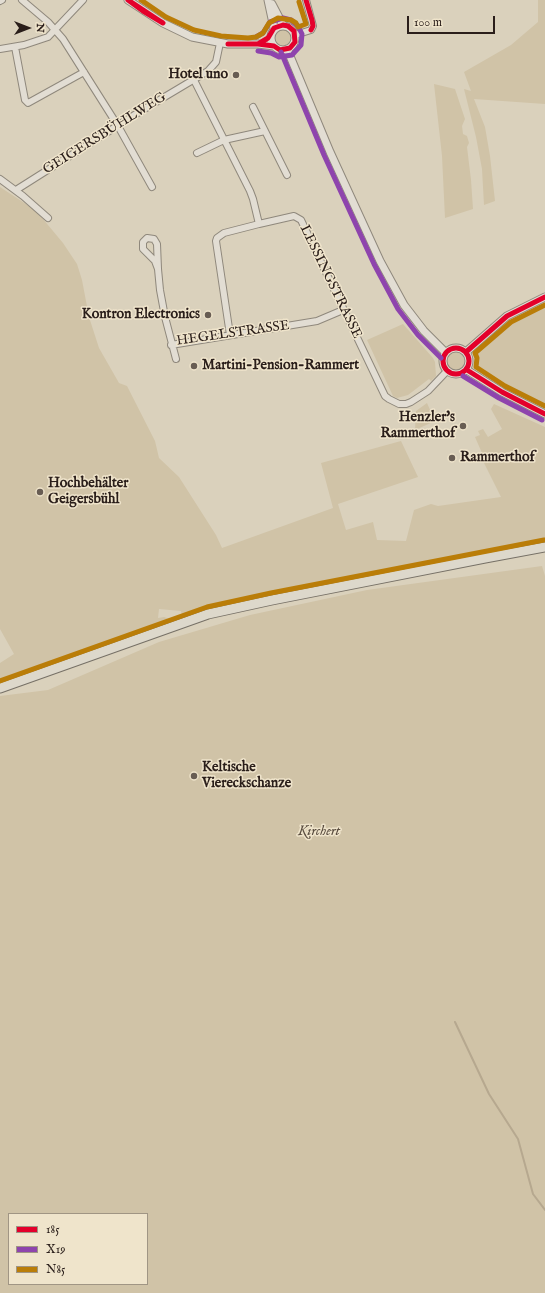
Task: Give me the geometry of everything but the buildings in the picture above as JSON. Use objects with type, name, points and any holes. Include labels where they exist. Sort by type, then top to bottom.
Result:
[{"type":"main road","points":[[0,688],[208,614],[272,600],[545,547]]},
{"type":"street","points":[[22,0],[42,17],[63,39],[118,126],[152,187]]},
{"type":"street","points":[[0,49],[34,43],[48,37],[83,0]]},
{"type":"street","points":[[128,0],[152,17],[177,30],[201,39],[238,45],[258,44],[274,46],[280,50],[287,49],[295,42],[295,35],[291,28],[284,25],[269,0]]},
{"type":"street","points":[[269,0],[273,32],[270,39],[274,46]]},
{"type":"street","points":[[295,35],[311,30],[312,26],[306,0]]},
{"type":"street","points":[[258,44],[284,25]]},
{"type":"street","name":"GEIGERSBÜHLWEG","points":[[16,190],[208,71],[214,66],[218,58],[220,43]]},
{"type":"street","points":[[15,47],[25,100],[28,103],[84,72]]},
{"type":"street","points":[[287,49],[340,173],[385,272],[404,305],[424,331],[446,353]]},
{"type":"street","points":[[194,80],[253,199],[259,224]]},
{"type":"street","points":[[253,107],[287,175]]},
{"type":"street","points":[[197,153],[224,140],[265,131]]},
{"type":"street","points":[[0,179],[16,190],[48,218]]},
{"type":"street","name":"LESSINGSTRASSE","points":[[230,335],[216,241],[217,238],[224,232],[294,216],[301,220],[382,392],[389,399],[400,404],[406,404],[428,391],[447,371]]},
{"type":"street","name":"HEGELSTRASSE","points":[[158,269],[155,261],[143,249],[143,242],[147,238],[154,239],[158,244],[158,269],[171,345],[317,321],[343,310]]},
{"type":"street","points":[[466,352],[507,316],[545,297]]},
{"type":"street","points":[[171,345],[176,359]]},
{"type":"street","points":[[453,348],[462,349],[466,352],[470,359],[467,370],[455,375],[447,371],[443,364],[446,353],[453,348]]},
{"type":"street","points":[[467,370],[502,392],[545,414]]},
{"type":"green space","points":[[538,0],[545,0],[545,104],[474,99],[485,127],[495,201],[484,205],[482,169],[464,89],[471,91],[464,72],[511,45],[538,22]]},
{"type":"green space","points":[[279,28],[287,28],[292,33],[290,44],[287,46],[279,46],[274,41],[274,33]]},
{"type":"green space","points":[[434,84],[455,89],[465,119],[462,126],[463,134],[467,136],[469,143],[467,147],[473,209],[445,218],[442,156]]},
{"type":"green space","points":[[0,187],[32,208],[43,219],[63,243],[77,264],[82,280],[89,317],[99,348],[119,383],[127,386],[155,441],[159,458],[179,477],[216,535],[222,548],[333,508],[321,463],[401,441],[418,477],[338,504],[346,530],[373,522],[377,540],[406,541],[414,510],[431,504],[438,506],[501,497],[480,455],[482,453],[475,437],[480,435],[478,431],[483,429],[488,437],[502,429],[491,409],[494,404],[545,427],[545,544],[247,600],[183,620],[181,611],[159,609],[158,618],[164,617],[170,619],[172,624],[0,684],[0,663],[14,654],[0,629]]},
{"type":"green space","points":[[545,304],[545,405],[526,397],[493,379],[476,365],[476,358],[477,352],[482,346],[501,328],[533,308]]},
{"type":"green space","points":[[403,324],[433,358],[435,362],[436,376],[431,381],[429,379],[408,395],[397,398],[393,396],[367,340]]},
{"type":"green space","points":[[456,351],[463,354],[466,361],[463,368],[456,371],[449,368],[446,361],[449,354]]},
{"type":"green space","points":[[427,403],[435,421],[415,430],[416,411]]},
{"type":"green space","name":"Kirchert","points":[[542,566],[545,576],[545,1293],[0,1293],[0,696],[48,690],[159,642],[250,615],[367,590]]},
{"type":"waterway","points":[[455,1022],[489,1094],[518,1139],[533,1194],[545,1210]]},
{"type":"transit line","name":"185","points":[[128,0],[163,23],[143,11],[128,0]]},
{"type":"transit line","name":"N85","points":[[141,0],[166,17],[194,30],[221,36],[248,38],[256,37],[263,33],[269,23],[278,18],[291,20],[296,23],[298,27],[306,24],[299,2]]},
{"type":"transit line","name":"185","points":[[306,0],[312,20],[313,26],[311,30]]},
{"type":"transit line","name":"X19","points":[[256,37],[263,33],[270,22],[283,18],[291,20],[298,26],[302,34],[301,45],[292,55],[279,57],[271,53],[258,51]]},
{"type":"transit line","name":"185","points":[[283,25],[288,26],[294,31],[295,42],[290,48],[280,50],[274,46],[258,44],[268,38],[274,28],[283,25]]},
{"type":"transit line","name":"185","points":[[228,44],[258,44]]},
{"type":"transit line","name":"X19","points":[[281,52],[324,155],[374,264],[398,309],[418,335],[441,358]]},
{"type":"transit line","name":"185","points":[[466,352],[507,316],[545,297]]},
{"type":"transit line","name":"N85","points":[[545,305],[511,322],[475,353],[477,358],[476,367],[505,386],[545,406]]},
{"type":"transit line","name":"185","points":[[456,348],[466,351],[469,361],[466,371],[456,374],[446,371],[443,361],[446,351],[456,348]]},
{"type":"transit line","name":"185","points":[[467,370],[502,392],[545,414]]},
{"type":"transit line","name":"X19","points":[[463,376],[499,398],[542,420]]},
{"type":"transit line","name":"N85","points":[[0,681],[207,607],[271,593],[544,540]]},
{"type":"place","name":"Hotel uno","points":[[236,75]]},
{"type":"place","name":"Kontron Electronics","points":[[208,315]]},
{"type":"place","name":"Martini-Pension-Rammert","points":[[194,366]]},
{"type":"place","name":"Henzler's Rammerthof","points":[[463,426]]},
{"type":"place","name":"Rammerthof","points":[[452,458]]},
{"type":"place","name":"Hochbehälter Geigersbühl","points":[[40,492]]},
{"type":"place","name":"Keltische Viereckschanze","points":[[194,776]]}]
